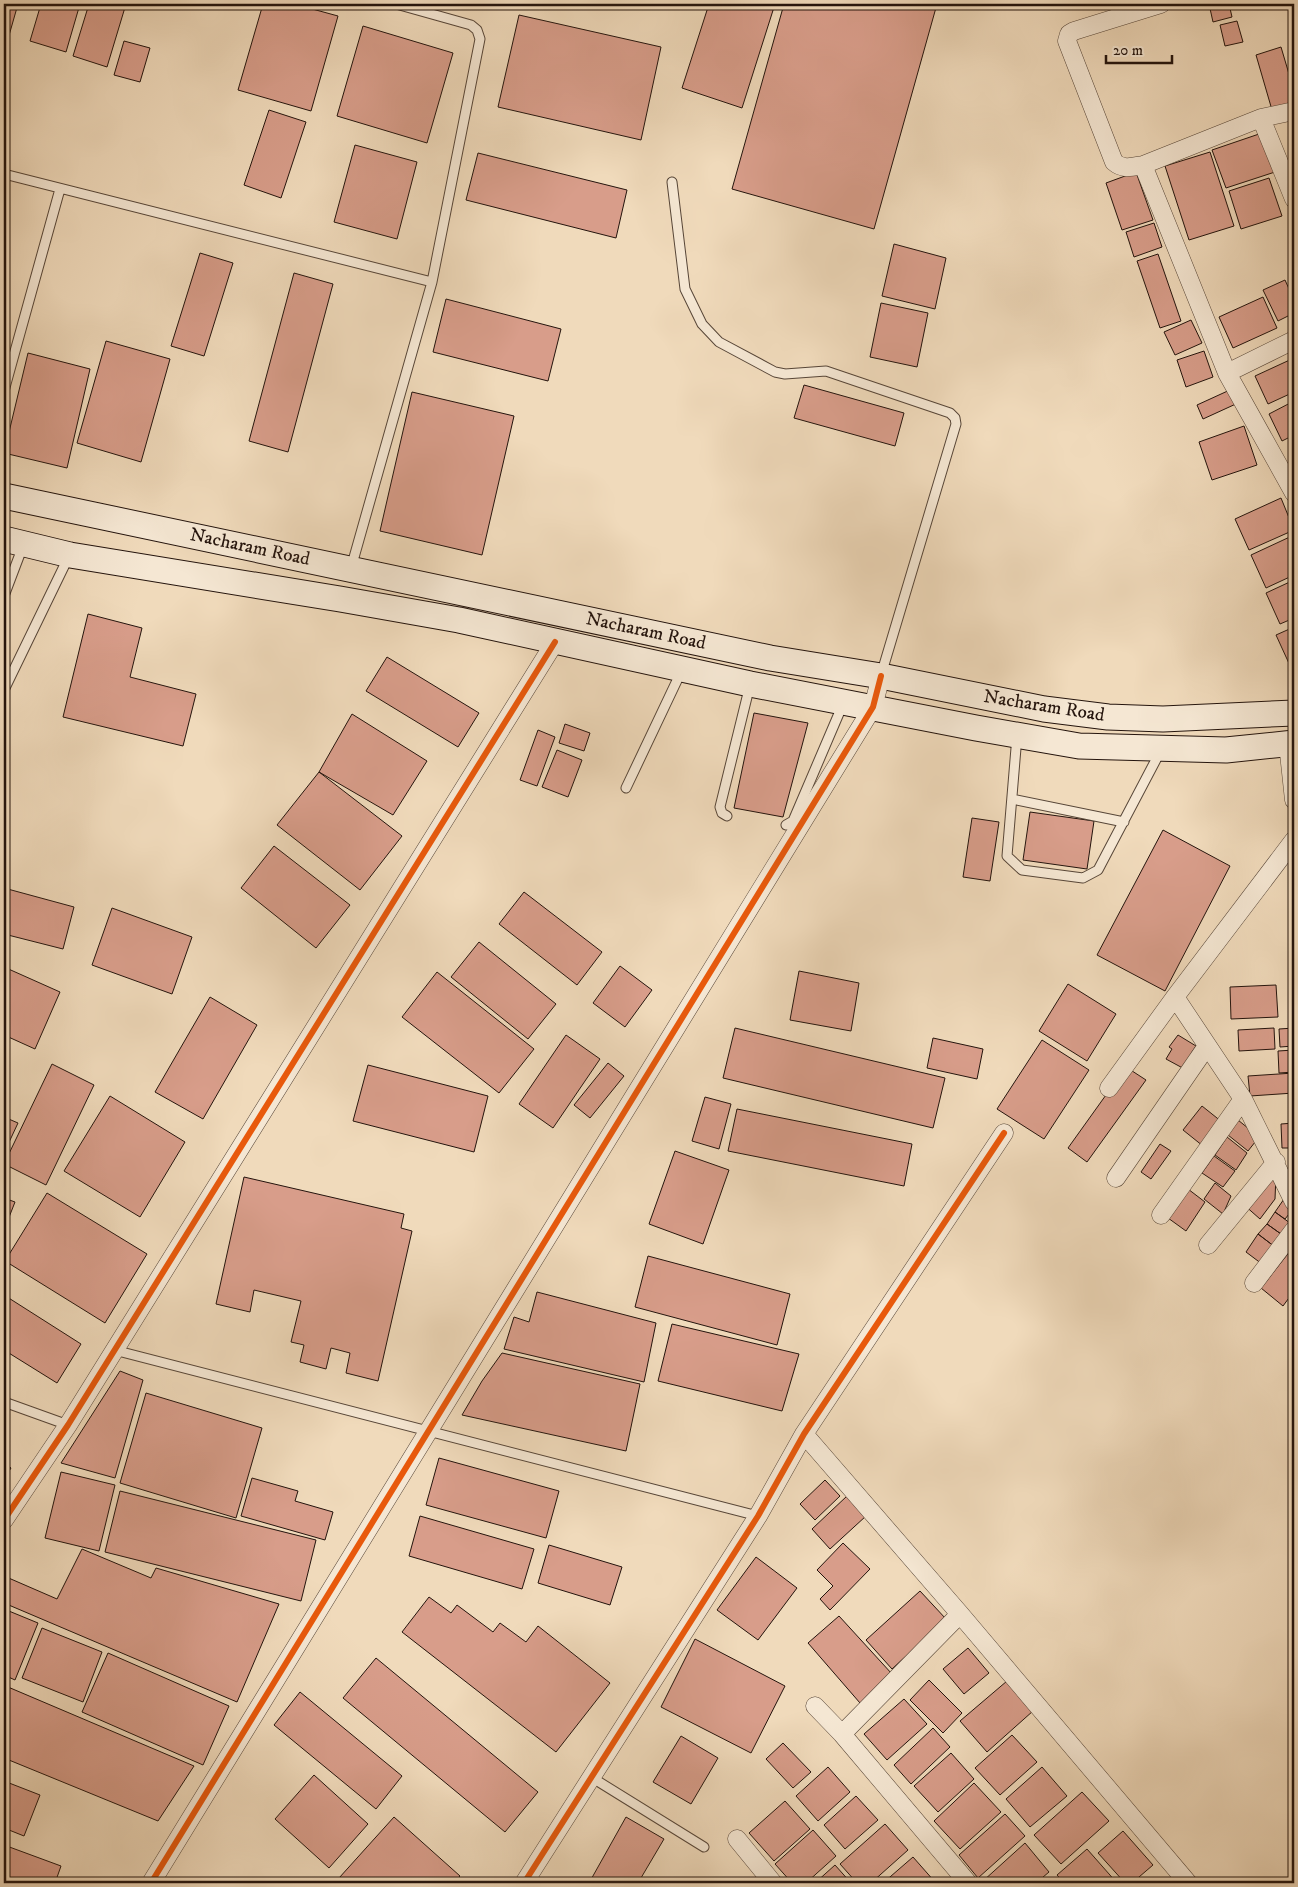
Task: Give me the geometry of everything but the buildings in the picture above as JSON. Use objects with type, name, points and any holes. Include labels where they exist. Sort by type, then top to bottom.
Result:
[{"type":"main road","name":"Nacharam Road","points":[[4,496],[770,658],[881,676],[1044,709],[1108,717],[1163,719],[1294,713]]},
{"type":"main road","name":"Nacharam Road","points":[[14,541],[70,555],[459,620],[750,684],[1079,746],[1226,750],[1291,744]]},
{"type":"street","points":[[1161,4],[1074,31],[1069,34],[1066,42],[1114,162],[1124,168],[1143,165],[1261,118],[1294,111]]},
{"type":"street","points":[[1261,118],[1294,198]]},
{"type":"street","points":[[1143,165],[1227,373],[1294,493]]},
{"type":"street","points":[[1227,373],[1294,340]]},
{"type":"street","points":[[4,1520],[68,1424],[556,642]]},
{"type":"street","points":[[150,1883],[873,706],[881,676]]},
{"type":"street","points":[[1291,744],[1294,800]]},
{"type":"street","points":[[1108,1088],[1294,840]]},
{"type":"street","points":[[1175,997],[1243,1099],[1276,1162],[1294,1202]]},
{"type":"street","points":[[1116,1178],[1208,1046]]},
{"type":"street","points":[[1162,1215],[1243,1099]]},
{"type":"street","points":[[524,1883],[758,1516],[804,1434],[1004,1133]]},
{"type":"street","points":[[1208,1245],[1276,1162]]},
{"type":"street","points":[[1254,1283],[1294,1230]]},
{"type":"street","points":[[804,1434],[960,1614],[1184,1882]]},
{"type":"street","points":[[842,1734],[960,1614]]},
{"type":"street","points":[[815,1706],[842,1734],[965,1882]]},
{"type":"street","points":[[737,1839],[773,1883]]},
{"type":"lane","points":[[350,568],[432,282],[480,39],[477,30],[472,25],[396,4]]},
{"type":"lane","points":[[4,174],[432,282]]},
{"type":"lane","points":[[672,182],[685,289],[702,324],[719,342],[775,372],[784,374],[826,371],[950,413],[955,418],[956,424],[881,676]]},
{"type":"lane","points":[[4,391],[60,188]]},
{"type":"lane","points":[[4,596],[14,541]]},
{"type":"lane","points":[[4,690],[8,672],[70,555]]},
{"type":"lane","points":[[626,788],[682,669]]},
{"type":"lane","points":[[727,816],[722,813],[720,807],[750,684]]},
{"type":"lane","points":[[786,824],[793,821],[844,701]]},
{"type":"lane","points":[[1017,735],[1007,856],[1022,870],[1083,878],[1098,870],[1162,749]]},
{"type":"lane","points":[[1012,799],[1124,822]]},
{"type":"lane","points":[[114,1350],[758,1516]]},
{"type":"lane","points":[[4,1402],[68,1424]]},
{"type":"lane","points":[[591,1777],[704,1847]]},
{"type":"cycle path","points":[[4,1520],[68,1425],[555,642]]},
{"type":"cycle path","points":[[151,1883],[873,707],[881,676]]},
{"type":"cycle path","points":[[524,1883],[758,1516],[804,1434],[1004,1133]]}]
